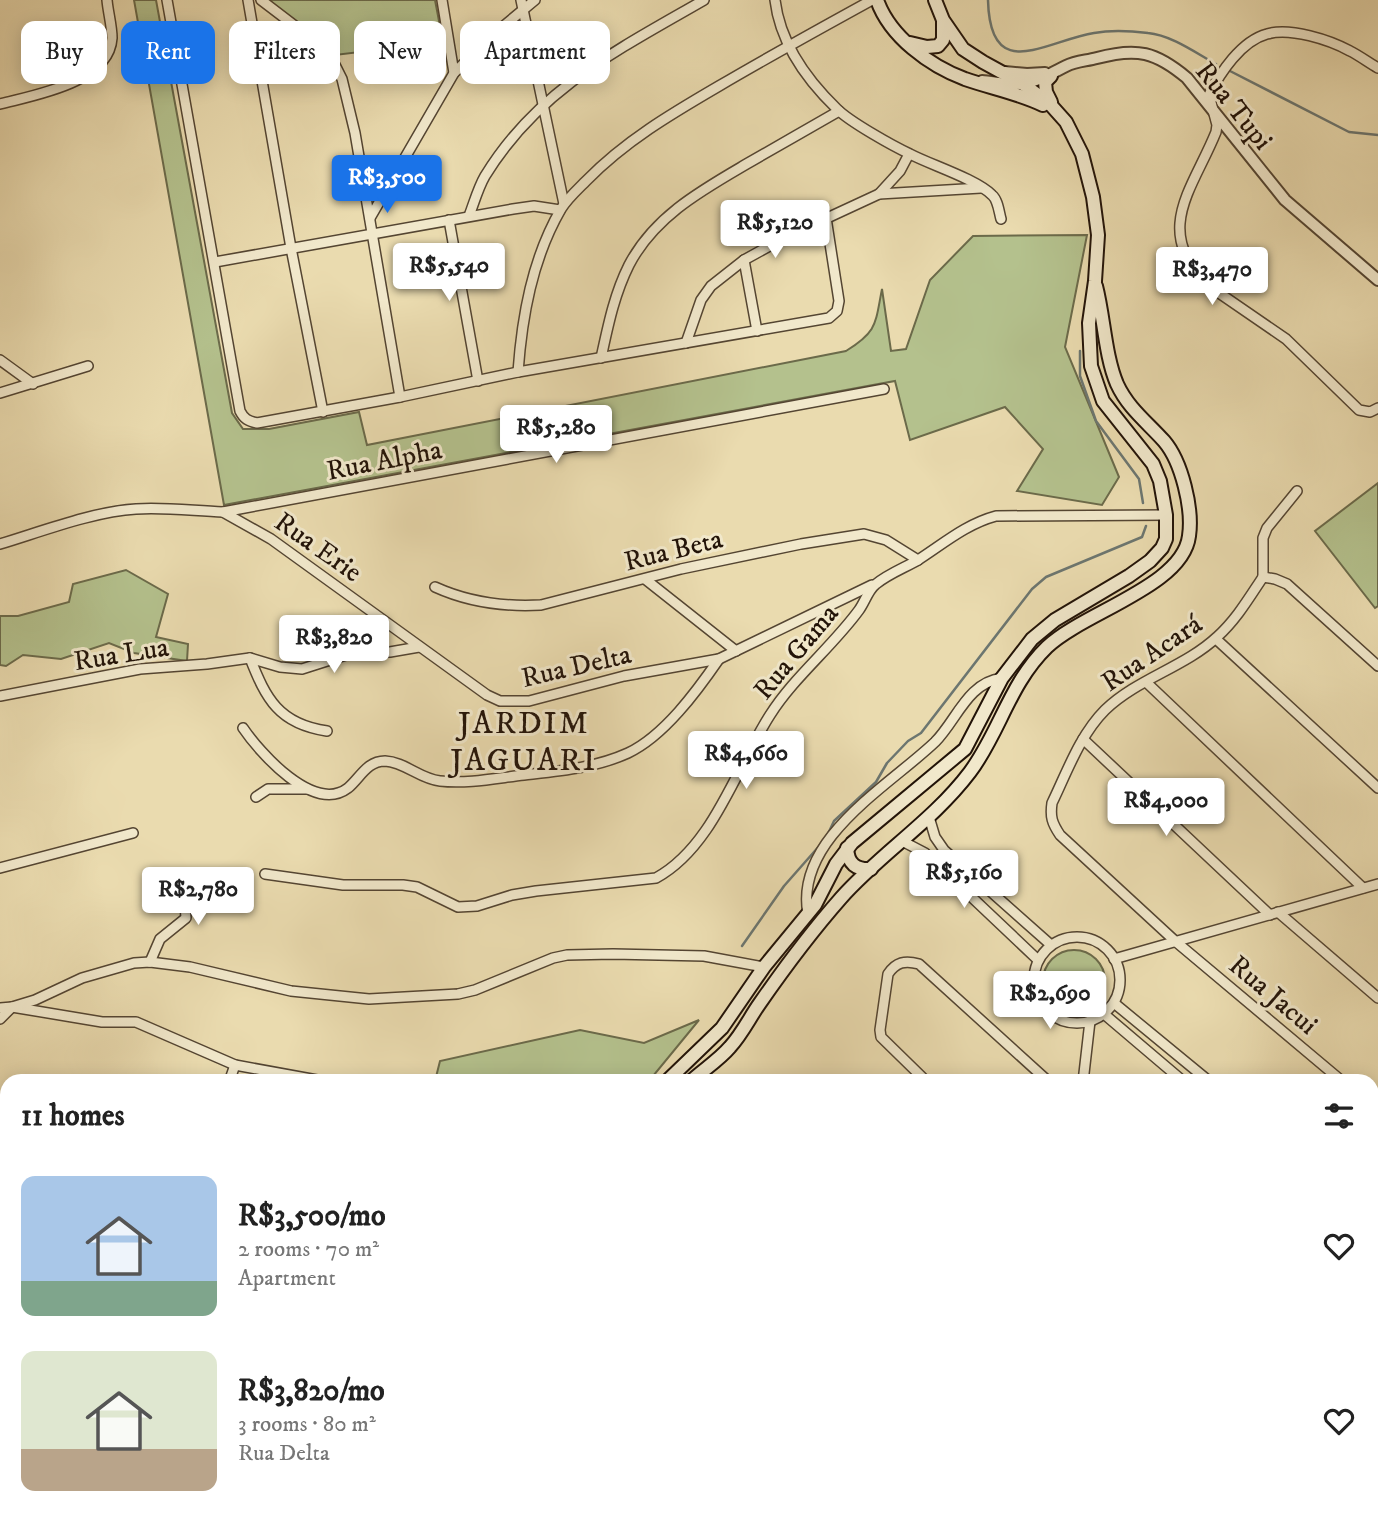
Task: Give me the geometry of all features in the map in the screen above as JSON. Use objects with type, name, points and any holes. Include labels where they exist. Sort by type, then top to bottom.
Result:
[{"type":"main road","points":[[875,0],[906,41],[925,57],[965,79],[1020,94],[1055,108]]},
{"type":"main road","points":[[934,2],[963,49],[1003,71],[1055,108]]},
{"type":"main road","points":[[906,41],[927,47],[938,46],[943,40],[943,20]]},
{"type":"main road","points":[[674,1074],[722,1028],[764,967],[808,914],[847,848],[968,744],[1002,678],[1032,639],[1055,620],[1150,561],[1166,539],[1166,515],[1160,481],[1145,452],[1103,401],[1091,366],[1088,323],[1095,281],[1098,235],[1091,187],[1082,154],[1066,122],[1046,92],[1045,82],[1051,76]]},
{"type":"main road","points":[[699,1074],[737,1038],[765,996],[840,899],[962,783],[979,760],[1021,677],[1048,647],[1080,622],[1159,581],[1177,564],[1188,544],[1190,513],[1178,464],[1170,448],[1142,421],[1119,388],[1111,363],[1104,316],[1095,281]]},
{"type":"main road","points":[[1160,481],[1169,472],[1181,476]]},
{"type":"main road","points":[[1166,539],[1172,548],[1181,548],[1188,544]]},
{"type":"main road","points":[[944,767],[956,769],[962,783]]},
{"type":"main road","points":[[847,848],[848,858],[855,866],[871,869]]},
{"type":"main road","points":[[722,1028],[737,1038]]},
{"type":"street","points":[[0,104],[63,87],[90,73],[104,57],[112,40],[107,0]]},
{"type":"street","points":[[167,0],[242,416],[257,423],[518,372],[829,318],[837,312],[839,301],[826,218]]},
{"type":"street","points":[[248,0],[252,21]]},
{"type":"street","points":[[261,0],[288,21]]},
{"type":"street","points":[[442,0],[454,73]]},
{"type":"street","points":[[370,218],[454,73],[522,4],[535,0]]},
{"type":"street","points":[[469,216],[484,179],[502,152],[544,104],[588,68],[704,0]]},
{"type":"street","points":[[775,0],[780,25],[789,45],[808,77],[839,111],[909,153],[981,188],[993,196],[1001,219]]},
{"type":"street","points":[[518,372],[522,326],[535,271],[562,207],[601,166],[645,131],[789,45],[875,0]]},
{"type":"street","points":[[522,4],[544,104],[562,207]]},
{"type":"street","points":[[1378,68],[1321,38],[1286,33],[1266,34],[1239,52],[1209,95],[1217,125],[1216,132],[1180,210],[1179,234],[1187,258],[1206,284],[1286,339],[1359,410],[1370,412],[1378,408]]},
{"type":"street","name":"Rua Tupi","points":[[1023,84],[1051,76],[1079,61],[1131,51],[1153,55],[1170,64],[1187,78],[1285,200],[1378,280]]},
{"type":"street","points":[[1003,71],[1046,73],[1064,67]]},
{"type":"street","points":[[340,75],[352,120],[400,397]]},
{"type":"street","points":[[965,79],[1023,84]]},
{"type":"street","points":[[262,84],[323,412]]},
{"type":"street","points":[[601,358],[612,306],[629,266],[668,215],[709,187],[839,111]]},
{"type":"street","points":[[879,194],[900,171],[909,153]]},
{"type":"street","points":[[686,343],[701,300],[711,286],[744,260],[879,194],[981,188]]},
{"type":"street","points":[[215,262],[469,216],[534,206],[562,207]]},
{"type":"street","points":[[449,220],[478,381]]},
{"type":"street","points":[[744,260],[757,331]]},
{"type":"street","points":[[0,360],[33,384]]},
{"type":"street","points":[[0,393],[88,366]]},
{"type":"street","name":"Rua Alpha","points":[[223,512],[884,389]]},
{"type":"street","points":[[1297,491],[1267,528],[1263,538],[1262,577],[1287,584],[1378,666]]},
{"type":"street","points":[[0,544],[113,512],[136,509],[223,512]]},
{"type":"street","name":"Rua Erie","points":[[223,512],[271,539],[419,647]]},
{"type":"street","name":"Rua Gama","points":[[265,874],[343,885],[410,886],[425,890],[458,907],[477,906],[512,895],[537,891],[656,878],[670,871],[697,842],[720,807],[769,716],[859,611],[874,585],[972,524],[996,516],[1166,515]]},
{"type":"street","name":"Rua Beta","points":[[435,587],[453,595],[519,606],[541,605],[681,569],[864,534],[886,540],[918,560]]},
{"type":"street","name":"Rua Acará","points":[[1175,942],[1059,835],[1050,815],[1052,803],[1083,739],[1107,708],[1216,639],[1232,622],[1262,577]]},
{"type":"street","points":[[645,579],[736,651]]},
{"type":"street","name":"Rua Delta","points":[[419,647],[487,695],[512,703],[529,701],[624,676],[719,659],[874,585]]},
{"type":"street","points":[[1216,639],[1378,788]]},
{"type":"street","points":[[250,658],[280,667],[302,669],[349,654],[419,647]]},
{"type":"street","points":[[250,658],[270,702],[280,712],[310,729],[327,731]]},
{"type":"street","name":"Rua Lua","points":[[0,696],[118,672],[250,658]]},
{"type":"street","points":[[243,728],[255,746],[274,765],[309,789],[329,795],[339,793],[367,768],[381,761],[399,765],[436,781],[452,782],[543,773],[590,766],[642,745],[693,695],[719,659]]},
{"type":"street","points":[[808,914],[805,898],[826,843],[877,791],[938,739],[955,712],[980,685],[988,680],[1002,678]]},
{"type":"street","points":[[1146,682],[1363,888]]},
{"type":"street","points":[[1083,739],[1274,914],[1378,998]]},
{"type":"street","points":[[256,797],[262,791],[272,788],[309,789]]},
{"type":"street","points":[[929,817],[935,837],[944,850],[1051,945]]},
{"type":"street","points":[[0,868],[134,833]]},
{"type":"street","points":[[902,841],[925,853],[1038,960]]},
{"type":"street","points":[[150,962],[160,939],[186,918],[183,875]]},
{"type":"street","points":[[1114,959],[1378,884]]},
{"type":"street","points":[[1073,937],[1085,938],[1107,949],[1114,959],[1120,981],[1114,1003],[1104,1014],[1090,1021],[1065,1022],[1053,1017],[1043,1008],[1033,985],[1034,972],[1038,960],[1051,945],[1073,937]]},
{"type":"street","name":"Rua Jacui","points":[[1175,942],[1333,1074]]},
{"type":"street","points":[[0,1019],[12,1007],[106,970],[134,963],[150,962],[190,967],[291,991],[369,999],[458,994],[567,955],[704,956],[764,967]]},
{"type":"street","points":[[919,1074],[881,1037],[888,974],[893,967],[909,961],[919,964],[1040,1074]]},
{"type":"street","points":[[1114,1003],[1199,1074]]},
{"type":"street","points":[[0,1008],[12,1007],[102,1021],[136,1022],[235,1065],[284,1074]]},
{"type":"street","points":[[1104,1014],[1175,1074]]},
{"type":"street","points":[[1084,1074],[1090,1021]]},
{"type":"street","points":[[232,1074],[235,1065]]},
{"type":"green space","points":[[134,0],[156,0],[160,21],[138,21]]},
{"type":"green space","points":[[267,0],[435,0],[439,21],[354,21],[354,53],[340,54],[340,21],[293,21]]},
{"type":"green space","points":[[149,84],[171,84],[232,413],[243,429],[269,429],[359,412],[367,445],[846,351],[870,332],[882,289],[891,351],[906,349],[930,280],[973,236],[1087,235],[1065,347],[1119,477],[1102,505],[1017,491],[1043,449],[1005,407],[910,440],[895,381],[224,505]]},
{"type":"green space","points":[[1378,483],[1378,606],[1375,608],[1315,531]]},
{"type":"green space","points":[[126,570],[168,594],[156,637],[188,644],[187,661],[134,653],[109,643],[61,659],[23,655],[6,666],[0,665],[0,616],[18,616],[69,602],[73,584]]},
{"type":"green space","points":[[1068,950],[1080,950],[1096,959],[1103,969],[1103,993],[1096,1003],[1080,1012],[1068,1012],[1057,1007],[1048,998],[1043,987],[1043,975],[1048,964],[1057,955]]},
{"type":"green space","points":[[699,1020],[655,1074],[437,1074],[440,1061],[580,1030],[644,1043]]},
{"type":"waterway","points":[[988,0],[991,26],[999,42],[1009,50],[1039,48],[1101,32],[1135,32],[1166,37],[1216,64]]},
{"type":"waterway","points":[[1230,71],[1349,132],[1378,135]]},
{"type":"waterway","points":[[1080,351],[1080,376],[1096,421],[1139,479],[1143,503]]},
{"type":"waterway","points":[[827,836],[834,821],[876,782],[887,763],[908,741],[921,733],[1032,589],[1046,577],[1142,537],[1146,526]]},
{"type":"waterway","points":[[742,946],[784,886],[821,844]]},
{"type":"district","name":"JARDIM JAGUARI","points":[[524,740]]}]
